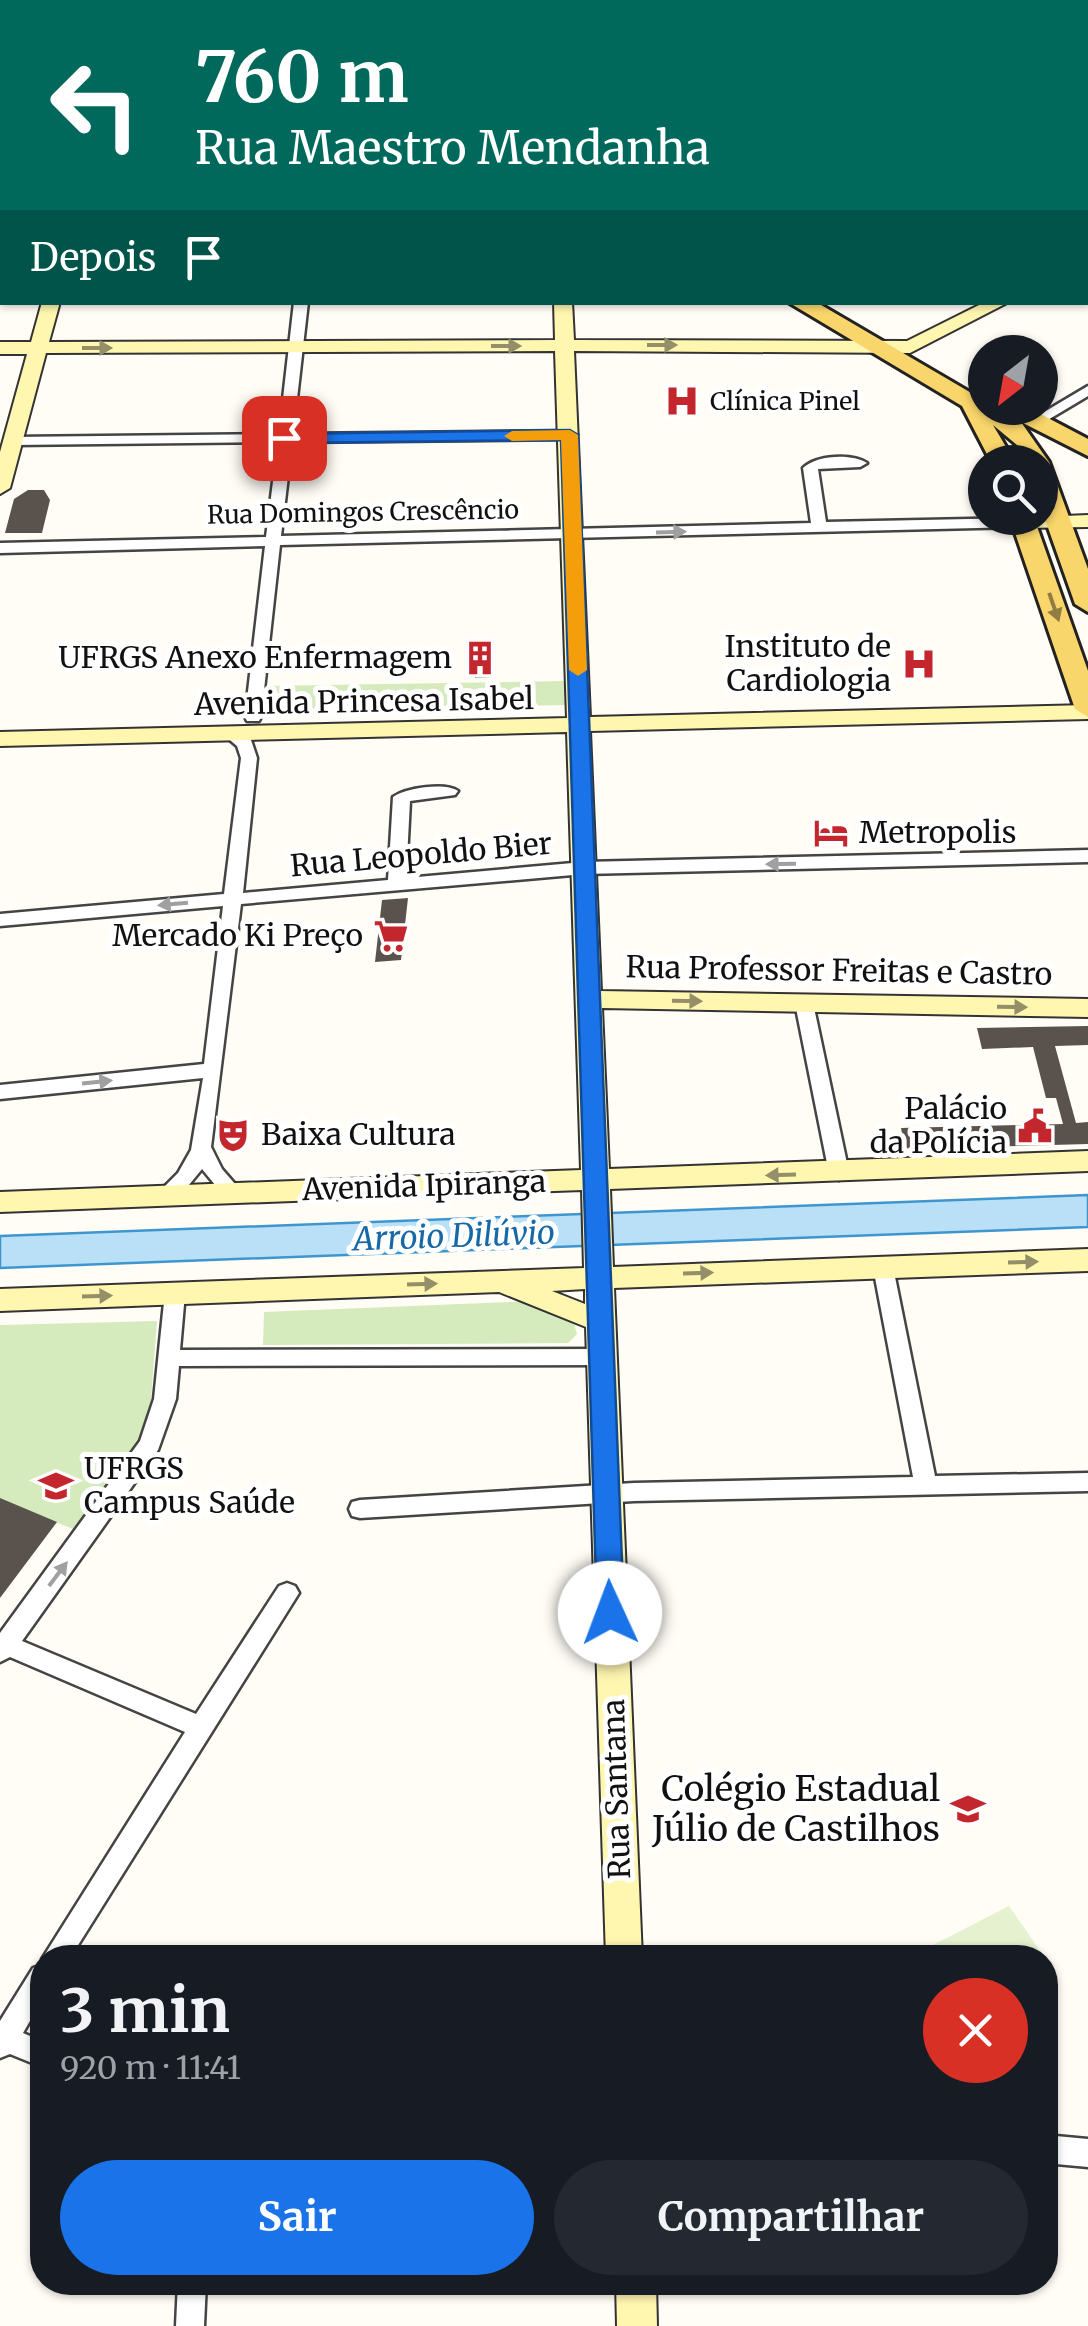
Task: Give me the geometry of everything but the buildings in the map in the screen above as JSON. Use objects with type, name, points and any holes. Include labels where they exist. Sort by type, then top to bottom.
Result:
[{"type":"main road","points":[[804,305],[868,344],[968,392]]},
{"type":"main road","points":[[832,305],[910,347],[968,390]]},
{"type":"main road","points":[[1042,425],[1086,457]]},
{"type":"main road","points":[[1058,460],[1086,457]]},
{"type":"main road","points":[[1059,522],[1088,604]]},
{"type":"main road","points":[[1028,535],[1087,704]]},
{"type":"street","points":[[0,488],[50,305]]},
{"type":"street","points":[[253,717],[276,541],[300,305]]},
{"type":"street","name":"Rua Santana","points":[[563,305],[624,1945]]},
{"type":"street","points":[[0,348],[868,344],[910,347],[994,305]]},
{"type":"street","points":[[1058,412],[1088,390]]},
{"type":"street","points":[[13,441],[570,435]]},
{"type":"street","points":[[820,527],[810,468],[817,464],[860,463]]},
{"type":"street","name":"Rua Domingos Crescêncio","points":[[1059,522],[1088,521]]},
{"type":"street","name":"Rua Domingos Crescêncio","points":[[0,548],[968,522]]},
{"type":"street","name":"Avenida Princesa Isabel","points":[[0,739],[278,734],[1087,704]]},
{"type":"street","name":"Avenida Princesa Isabel","points":[[0,721],[253,717],[580,720]]},
{"type":"street","points":[[249,758],[278,734]]},
{"type":"street","points":[[167,1194],[192,1175],[203,1150],[249,758],[245,744],[232,735]]},
{"type":"street","points":[[397,884],[402,797],[449,792]]},
{"type":"street","name":"Rua Leopoldo Bier","points":[[0,920],[584,868],[1088,856]]},
{"type":"street","name":"Rua Professor Freitas e Castro","points":[[589,999],[1088,1008]]},
{"type":"street","points":[[804,1003],[839,1172]]},
{"type":"street","points":[[0,1092],[211,1070]]},
{"type":"street","points":[[203,1150],[214,1173],[232,1192]]},
{"type":"street","name":"Avenida Ipiranga","points":[[0,1202],[232,1192],[594,1192],[839,1172],[1088,1161]]},
{"type":"street","points":[[0,1300],[499,1282],[600,1269],[1088,1260]]},
{"type":"street","points":[[883,1266],[926,1486]]},
{"type":"street","points":[[499,1282],[601,1324],[558,1360]]},
{"type":"street","points":[[174,1293],[164,1399],[143,1456],[3,1648],[200,1727]]},
{"type":"street","points":[[167,1358],[602,1357]]},
{"type":"street","points":[[360,1509],[608,1494],[1088,1482]]},
{"type":"street","points":[[63,1945],[288,1593]]},
{"type":"street","points":[[30,1997],[2,2042],[30,2050]]},
{"type":"street","points":[[1058,2150],[1088,2153]]},
{"type":"street","points":[[190,2326],[191,2295]]},
{"type":"street","points":[[636,2295],[637,2326]]},
{"type":"green space","points":[[567,681],[569,705],[262,710],[264,686]]},
{"type":"green space","points":[[532,1301],[573,1321],[577,1334],[568,1343],[263,1345],[264,1312]]},
{"type":"green space","name":"UFRGS Campus Saúde","points":[[157,1321],[148,1438],[73,1529],[0,1500],[0,1325]]},
{"type":"green space","points":[[1009,1906],[1036,1945],[933,1945]]},
{"type":"water","name":"Arroio Dilúvio","points":[[1088,1195],[1088,1227],[0,1268],[0,1236]]},
{"type":"slow traffic","points":[[512,436],[570,435],[578,670]]},
{"type":"place","name":"Clínica Pinel","points":[[682,401]]},
{"type":"place","name":"UFRGS Anexo Enfermagem","points":[[480,658]]},
{"type":"place","name":"Instituto de Cardiologia","points":[[919,664]]},
{"type":"place","name":"Metropolis","points":[[831,833]]},
{"type":"place","name":"Mercado Ki Preço","points":[[391,936]]},
{"type":"place","name":"Palácio da Polícia","points":[[1035,1126]]},
{"type":"place","name":"Baixa Cultura","points":[[233,1135]]},
{"type":"place","name":"UFRGS Campus Saúde","points":[[56,1486]]},
{"type":"place","name":"Colégio Estadual Júlio de Castilhos","points":[[968,1809]]},
{"type":"route","points":[[284,438],[570,435],[610,1613]]}]
